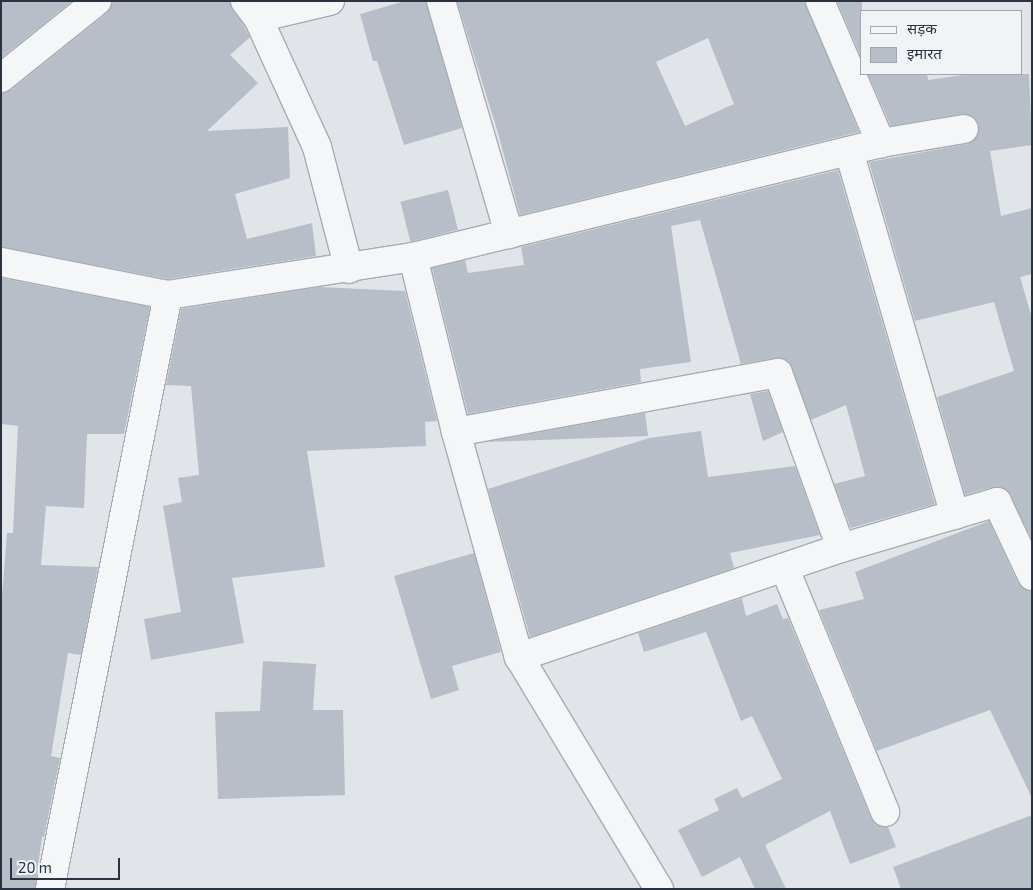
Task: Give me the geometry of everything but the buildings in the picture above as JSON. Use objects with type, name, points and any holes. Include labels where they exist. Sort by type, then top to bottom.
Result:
[{"type":"street","points":[[1,78],[97,1]]},
{"type":"street","points":[[330,1],[252,10],[317,147],[348,268]]},
{"type":"street","points":[[441,1],[509,234]]},
{"type":"street","points":[[820,1],[881,143]]},
{"type":"street","points":[[1,262],[168,295],[413,257],[881,143],[964,129]]},
{"type":"street","points":[[849,151],[955,515]]},
{"type":"street","points":[[413,257],[456,432],[519,657],[659,889]]},
{"type":"street","points":[[50,889],[168,295]]},
{"type":"street","points":[[456,432],[778,373],[841,548]]},
{"type":"street","points":[[519,657],[785,569],[841,548],[997,502],[1032,576]]},
{"type":"street","points":[[785,569],[885,812]]}]
